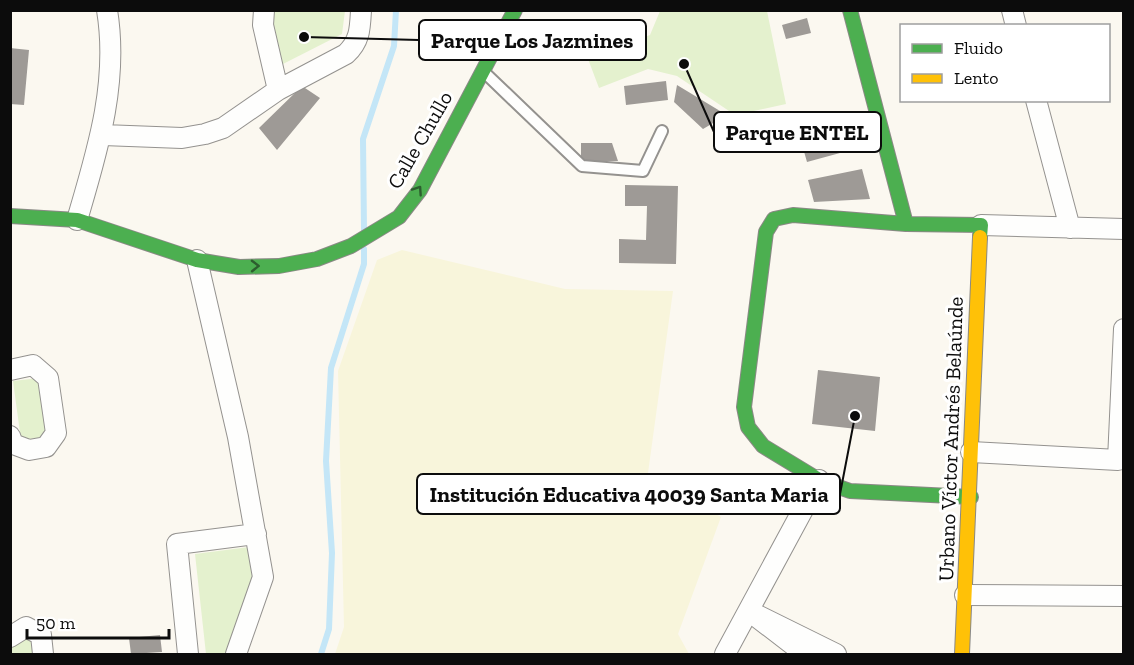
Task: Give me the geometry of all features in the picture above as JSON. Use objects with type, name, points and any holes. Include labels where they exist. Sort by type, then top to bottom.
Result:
[{"type":"street","points":[[77,220],[103,135],[111,35],[107,10]]},
{"type":"street","points":[[264,10],[263,25],[278,90]]},
{"type":"street","points":[[103,135],[182,138],[205,135],[223,128],[278,90],[346,54],[357,39],[361,10]]},
{"type":"street","name":"Calle Chullo","points":[[10,216],[77,220],[197,260],[239,267],[279,266],[317,259],[351,246],[378,232],[399,217],[420,190],[515,10]]},
{"type":"street","points":[[850,10],[906,224]]},
{"type":"street","points":[[1037,102],[1070,228]]},
{"type":"street","points":[[970,497],[850,491],[819,480],[763,446],[747,427],[744,407],[765,232],[774,219],[794,215],[906,224],[1124,229]]},
{"type":"street","name":"Urbano Víctor Andrés Belaúnde","points":[[962,654],[981,225]]},
{"type":"street","points":[[197,260],[238,437],[263,577],[236,654]]},
{"type":"street","points":[[971,452],[1121,460],[1124,330]]},
{"type":"street","points":[[10,370],[33,365],[48,378],[56,433],[46,447],[29,450],[13,444],[10,436]]},
{"type":"street","points":[[725,654],[819,480]]},
{"type":"street","points":[[188,654],[177,544],[256,534]]},
{"type":"street","points":[[965,595],[1124,596]]},
{"type":"street","points":[[749,611],[806,654]]},
{"type":"street","points":[[749,611],[836,654]]},
{"type":"street","points":[[10,637],[26,627],[41,635],[44,654]]},
{"type":"lane","points":[[482,70],[582,166],[643,171],[662,131]]},
{"type":"shaded area","points":[[402,250],[565,289],[673,291],[648,473],[721,517],[678,634],[689,654],[335,654],[344,627],[338,371],[377,260]]},
{"type":"green space","points":[[268,11],[345,11],[342,34],[283,64],[273,40]]},
{"type":"green space","points":[[660,11],[767,11],[786,104],[735,115],[677,76],[648,69],[599,88],[588,59],[650,35]]},
{"type":"green space","points":[[39,378],[46,437],[21,440],[13,381]]},
{"type":"green space","points":[[249,547],[256,591],[231,654],[206,654],[195,554]]},
{"type":"green space","points":[[31,636],[34,654],[11,654],[11,648]]},
{"type":"building","points":[[807,18],[811,33],[786,39],[782,25]]},
{"type":"building","points":[[10,48],[29,50],[24,105],[10,104]]},
{"type":"building","points":[[666,81],[668,100],[626,105],[624,86]]},
{"type":"building","points":[[677,85],[725,114],[703,129],[674,102]]},
{"type":"building","points":[[302,86],[320,98],[277,150],[259,128]]},
{"type":"building","points":[[815,111],[823,133],[805,139],[800,113]]},
{"type":"building","points":[[856,126],[862,147],[807,162],[801,141]]},
{"type":"building","points":[[581,143],[612,143],[618,161],[581,161]]},
{"type":"building","points":[[862,169],[870,199],[814,202],[808,180]]},
{"type":"building","points":[[625,185],[678,186],[676,264],[619,263],[619,239],[646,240],[647,206],[625,206]]},
{"type":"building","points":[[818,370],[880,377],[875,431],[812,424]]},
{"type":"building","points":[[160,635],[162,652],[131,654],[129,638]]},
{"type":"waterway","points":[[364,230],[363,139],[394,46],[396,10]]},
{"type":"waterway","points":[[321,654],[329,629],[332,553],[326,461],[331,368],[364,264],[364,249]]},
{"type":"traffic: fast","points":[[10,216],[77,220],[197,260],[239,267],[279,266],[317,259],[351,246],[399,217],[420,190],[515,10]]},
{"type":"traffic: fast","points":[[850,10],[906,224]]},
{"type":"traffic: fast","points":[[971,497],[850,491],[819,480],[763,446],[748,427],[744,407],[766,232],[774,219],[793,215],[906,224],[981,225],[980,237]]},
{"type":"traffic: slow","points":[[962,654],[980,237]]},
{"type":"place","name":"Parque Los Jazmines","points":[[304,37]]},
{"type":"place","name":"Parque ENTEL","points":[[684,64]]},
{"type":"place","name":"Institución Educativa 40039 Santa Maria","points":[[855,416]]}]
